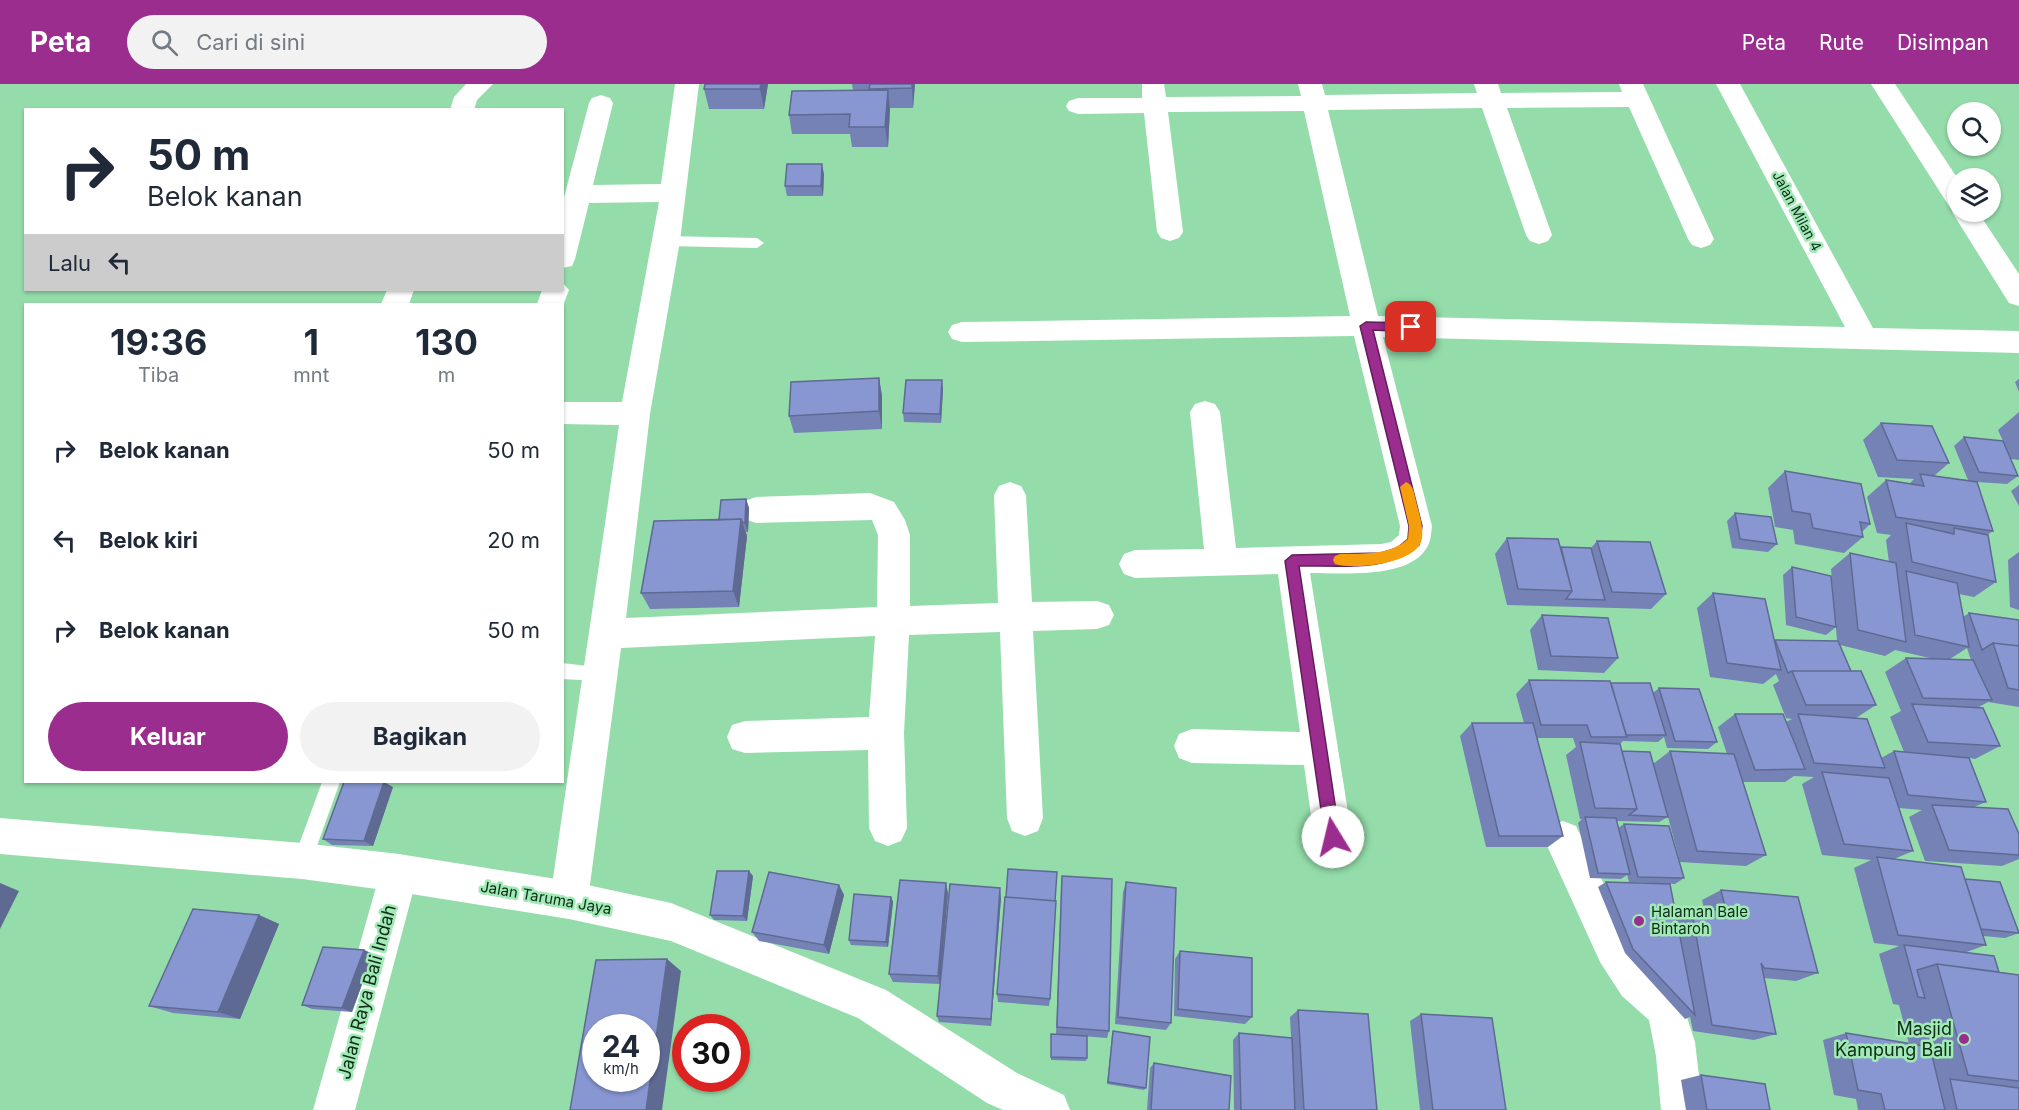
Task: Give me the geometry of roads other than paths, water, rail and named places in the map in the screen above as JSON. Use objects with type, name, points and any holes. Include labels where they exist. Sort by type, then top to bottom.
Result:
[{"type":"street","points":[[463,108],[466,97],[481,84]]},
{"type":"street","points":[[568,900],[599,673],[607,634],[635,414],[667,241],[687,84]]},
{"type":"street","name":"Jalan Milan 4","points":[[1728,84],[1865,339]]},
{"type":"street","points":[[1883,84],[1947,183]]},
{"type":"street","points":[[1078,106],[1154,95],[1634,92],[1701,239]]},
{"type":"street","points":[[1135,564],[1381,558],[1401,552],[1414,542],[1416,526],[1366,326],[1312,93]]},
{"type":"street","points":[[1489,93],[1539,235]]},
{"type":"street","points":[[1154,95],[1170,232]]},
{"type":"street","points":[[564,251],[601,103]]},
{"type":"street","points":[[578,194],[673,193]]},
{"type":"street","points":[[1971,222],[2019,296]]},
{"type":"street","points":[[962,332],[1366,326],[2019,342]]},
{"type":"street","points":[[1206,412],[1221,561]]},
{"type":"street","points":[[564,413],[635,414]]},
{"type":"street","points":[[1010,495],[1025,818]]},
{"type":"street","points":[[756,510],[870,506],[883,511],[889,520],[894,535],[893,621],[886,733],[888,828]]},
{"type":"street","points":[[1292,561],[1333,837]]},
{"type":"street","points":[[607,634],[893,621],[1097,615]]},
{"type":"street","points":[[745,737],[886,733]]},
{"type":"street","points":[[1192,746],[1320,749]]},
{"type":"street","name":"Jalan Taruma Jaya","points":[[0,836],[302,861],[399,873],[568,900],[672,922],[872,1004],[1002,1088],[1049,1110]]},
{"type":"street","points":[[1563,838],[1608,937],[1637,984],[1664,1006],[1678,1064],[1682,1110]]},
{"type":"street","name":"Jalan Raya Bali Indah","points":[[334,1110],[399,873]]},
{"type":"lane","points":[[667,241],[757,243]]},
{"type":"lane","points":[[564,671],[599,673]]},
{"type":"lane","points":[[302,861],[331,783]]},
{"type":"place","name":"Halaman Bale Bintaroh","points":[[1639,921]]},
{"type":"place","name":"Masjid Kampung Bali","points":[[1964,1039]]}]
